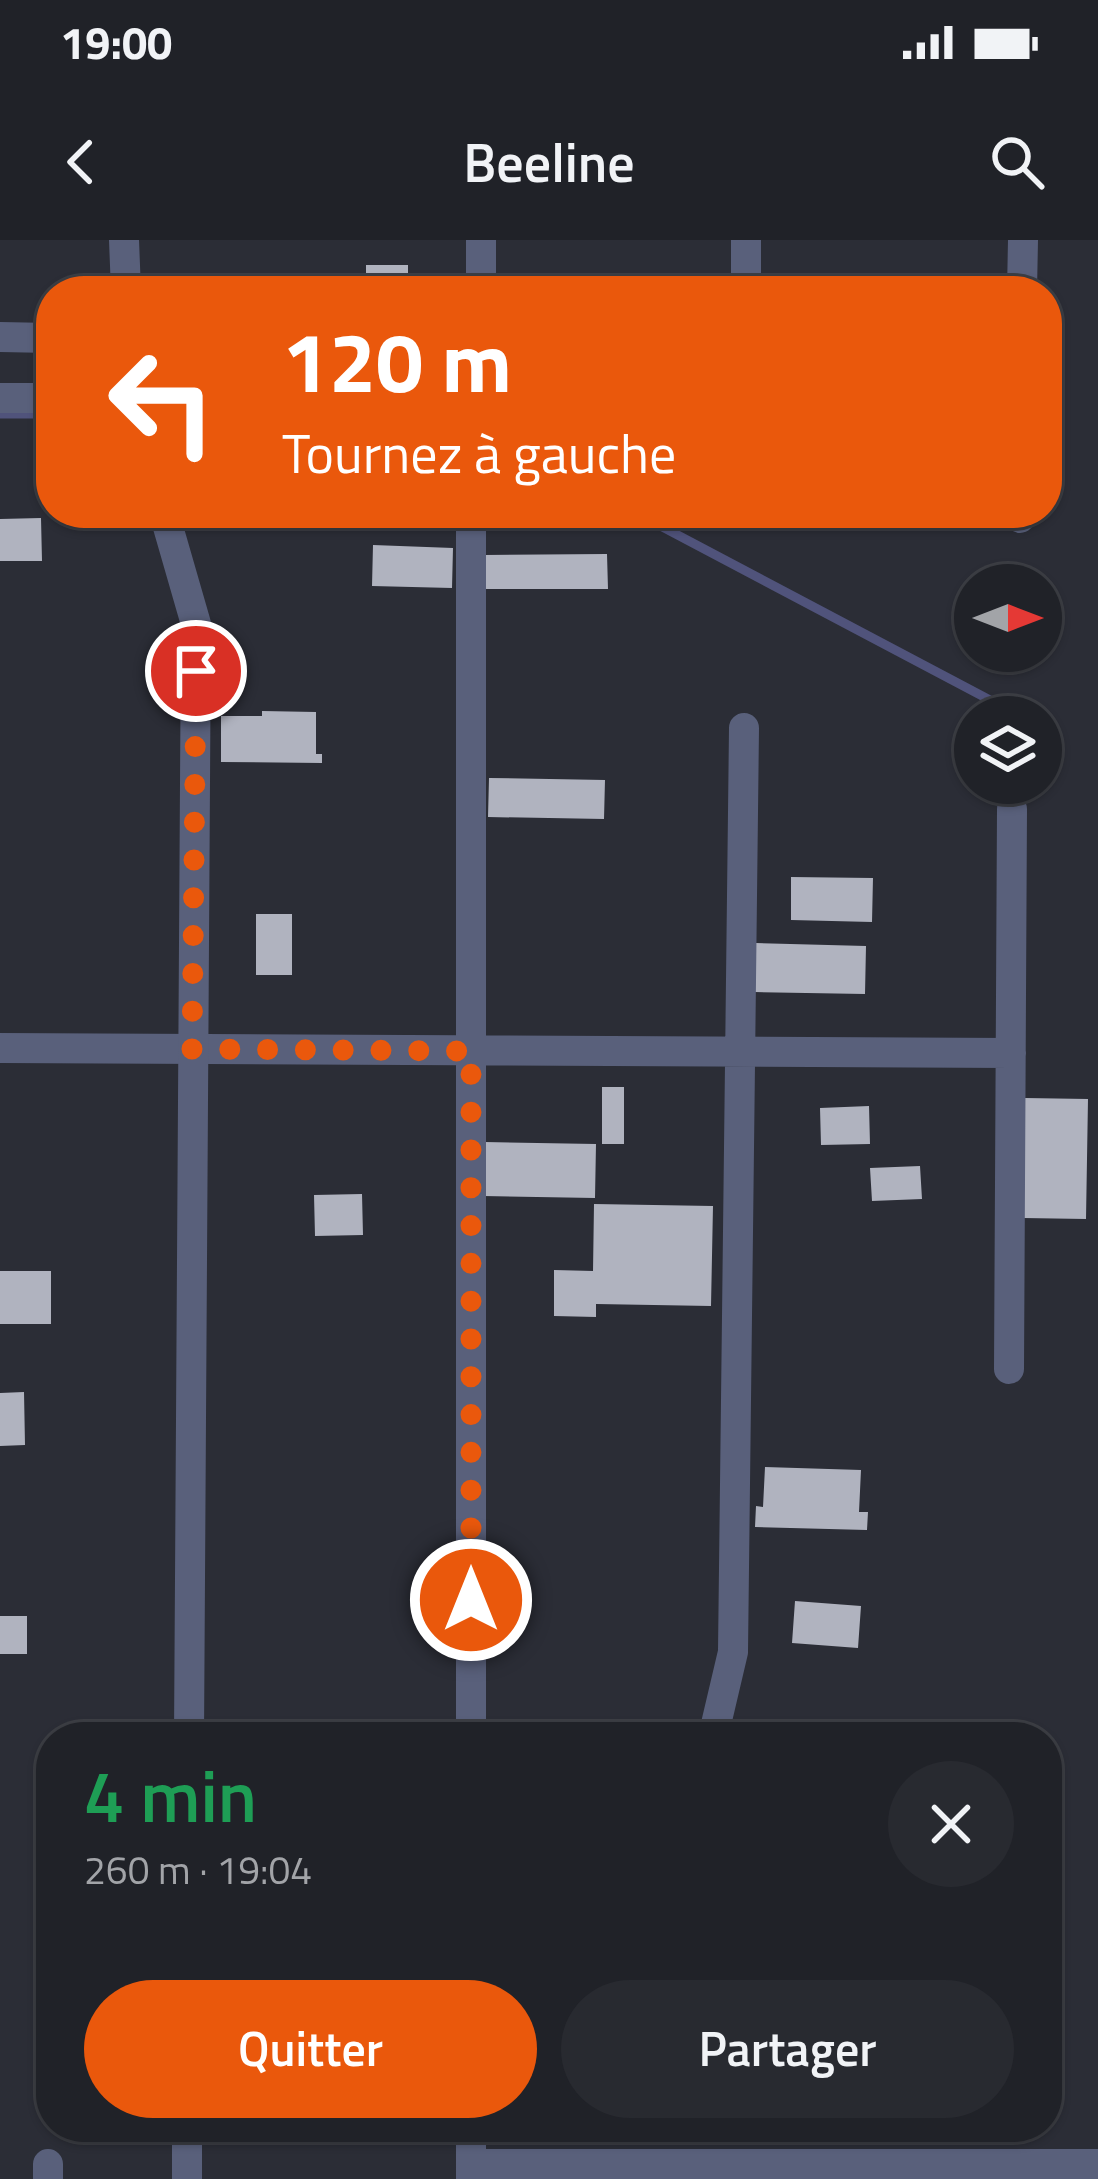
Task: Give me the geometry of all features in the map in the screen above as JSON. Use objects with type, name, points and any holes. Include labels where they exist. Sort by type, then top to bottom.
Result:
[{"type":"street","points":[[124,240],[125,276]]},
{"type":"street","points":[[481,240],[481,276]]},
{"type":"street","points":[[746,240],[746,276]]},
{"type":"street","points":[[1022,276],[1023,240]]},
{"type":"street","points":[[0,337],[36,338]]},
{"type":"street","points":[[0,398],[36,398]]},
{"type":"street","points":[[168,528],[196,624],[189,1722]]},
{"type":"street","points":[[471,528],[471,1722]]},
{"type":"street","points":[[717,1722],[733,1652],[743,728]]},
{"type":"street","points":[[1009,1370],[1012,809]]},
{"type":"street","points":[[0,1048],[1010,1054]]},
{"type":"street","points":[[187,2142],[187,2179]]},
{"type":"street","points":[[471,2172],[1098,2164]]},
{"type":"building","points":[[366,265],[408,265],[408,276],[366,276]]},
{"type":"building","points":[[36,518],[36,528],[41,528],[42,561],[0,561],[0,519]]},
{"type":"building","points":[[373,545],[453,548],[452,588],[372,586]]},
{"type":"building","points":[[607,554],[608,589],[485,589],[484,555]]},
{"type":"building","points":[[262,711],[316,712],[316,754],[322,754],[322,763],[221,762],[221,716],[262,716]]},
{"type":"building","points":[[489,778],[605,780],[604,819],[488,817]]},
{"type":"building","points":[[791,877],[873,878],[872,922],[791,920]]},
{"type":"building","points":[[256,914],[292,914],[292,975],[256,975]]},
{"type":"building","points":[[756,943],[866,946],[865,994],[755,992]]},
{"type":"building","points":[[602,1087],[624,1087],[624,1144],[602,1144]]},
{"type":"building","points":[[1025,1098],[1088,1099],[1086,1219],[1023,1218]]},
{"type":"building","points":[[869,1106],[870,1144],[821,1145],[820,1108]]},
{"type":"building","points":[[484,1142],[596,1144],[595,1198],[483,1196]]},
{"type":"building","points":[[920,1166],[922,1199],[872,1201],[870,1168]]},
{"type":"building","points":[[362,1194],[363,1235],[315,1236],[314,1195]]},
{"type":"building","points":[[594,1204],[713,1206],[711,1306],[596,1304],[596,1317],[554,1316],[554,1270],[593,1271]]},
{"type":"building","points":[[0,1271],[51,1271],[51,1324],[0,1324]]},
{"type":"building","points":[[24,1392],[25,1445],[0,1446],[0,1393]]},
{"type":"building","points":[[765,1467],[861,1470],[859,1512],[868,1512],[867,1530],[755,1527],[756,1506],[763,1507]]},
{"type":"building","points":[[795,1601],[861,1606],[858,1648],[792,1643]]},
{"type":"building","points":[[0,1616],[27,1616],[27,1654],[0,1654]]},
{"type":"waterway","points":[[0,414],[36,414]]},
{"type":"waterway","points":[[664,528],[982,696]]},
{"type":"route","points":[[196,671],[192,1049],[471,1051],[471,1600]]}]
